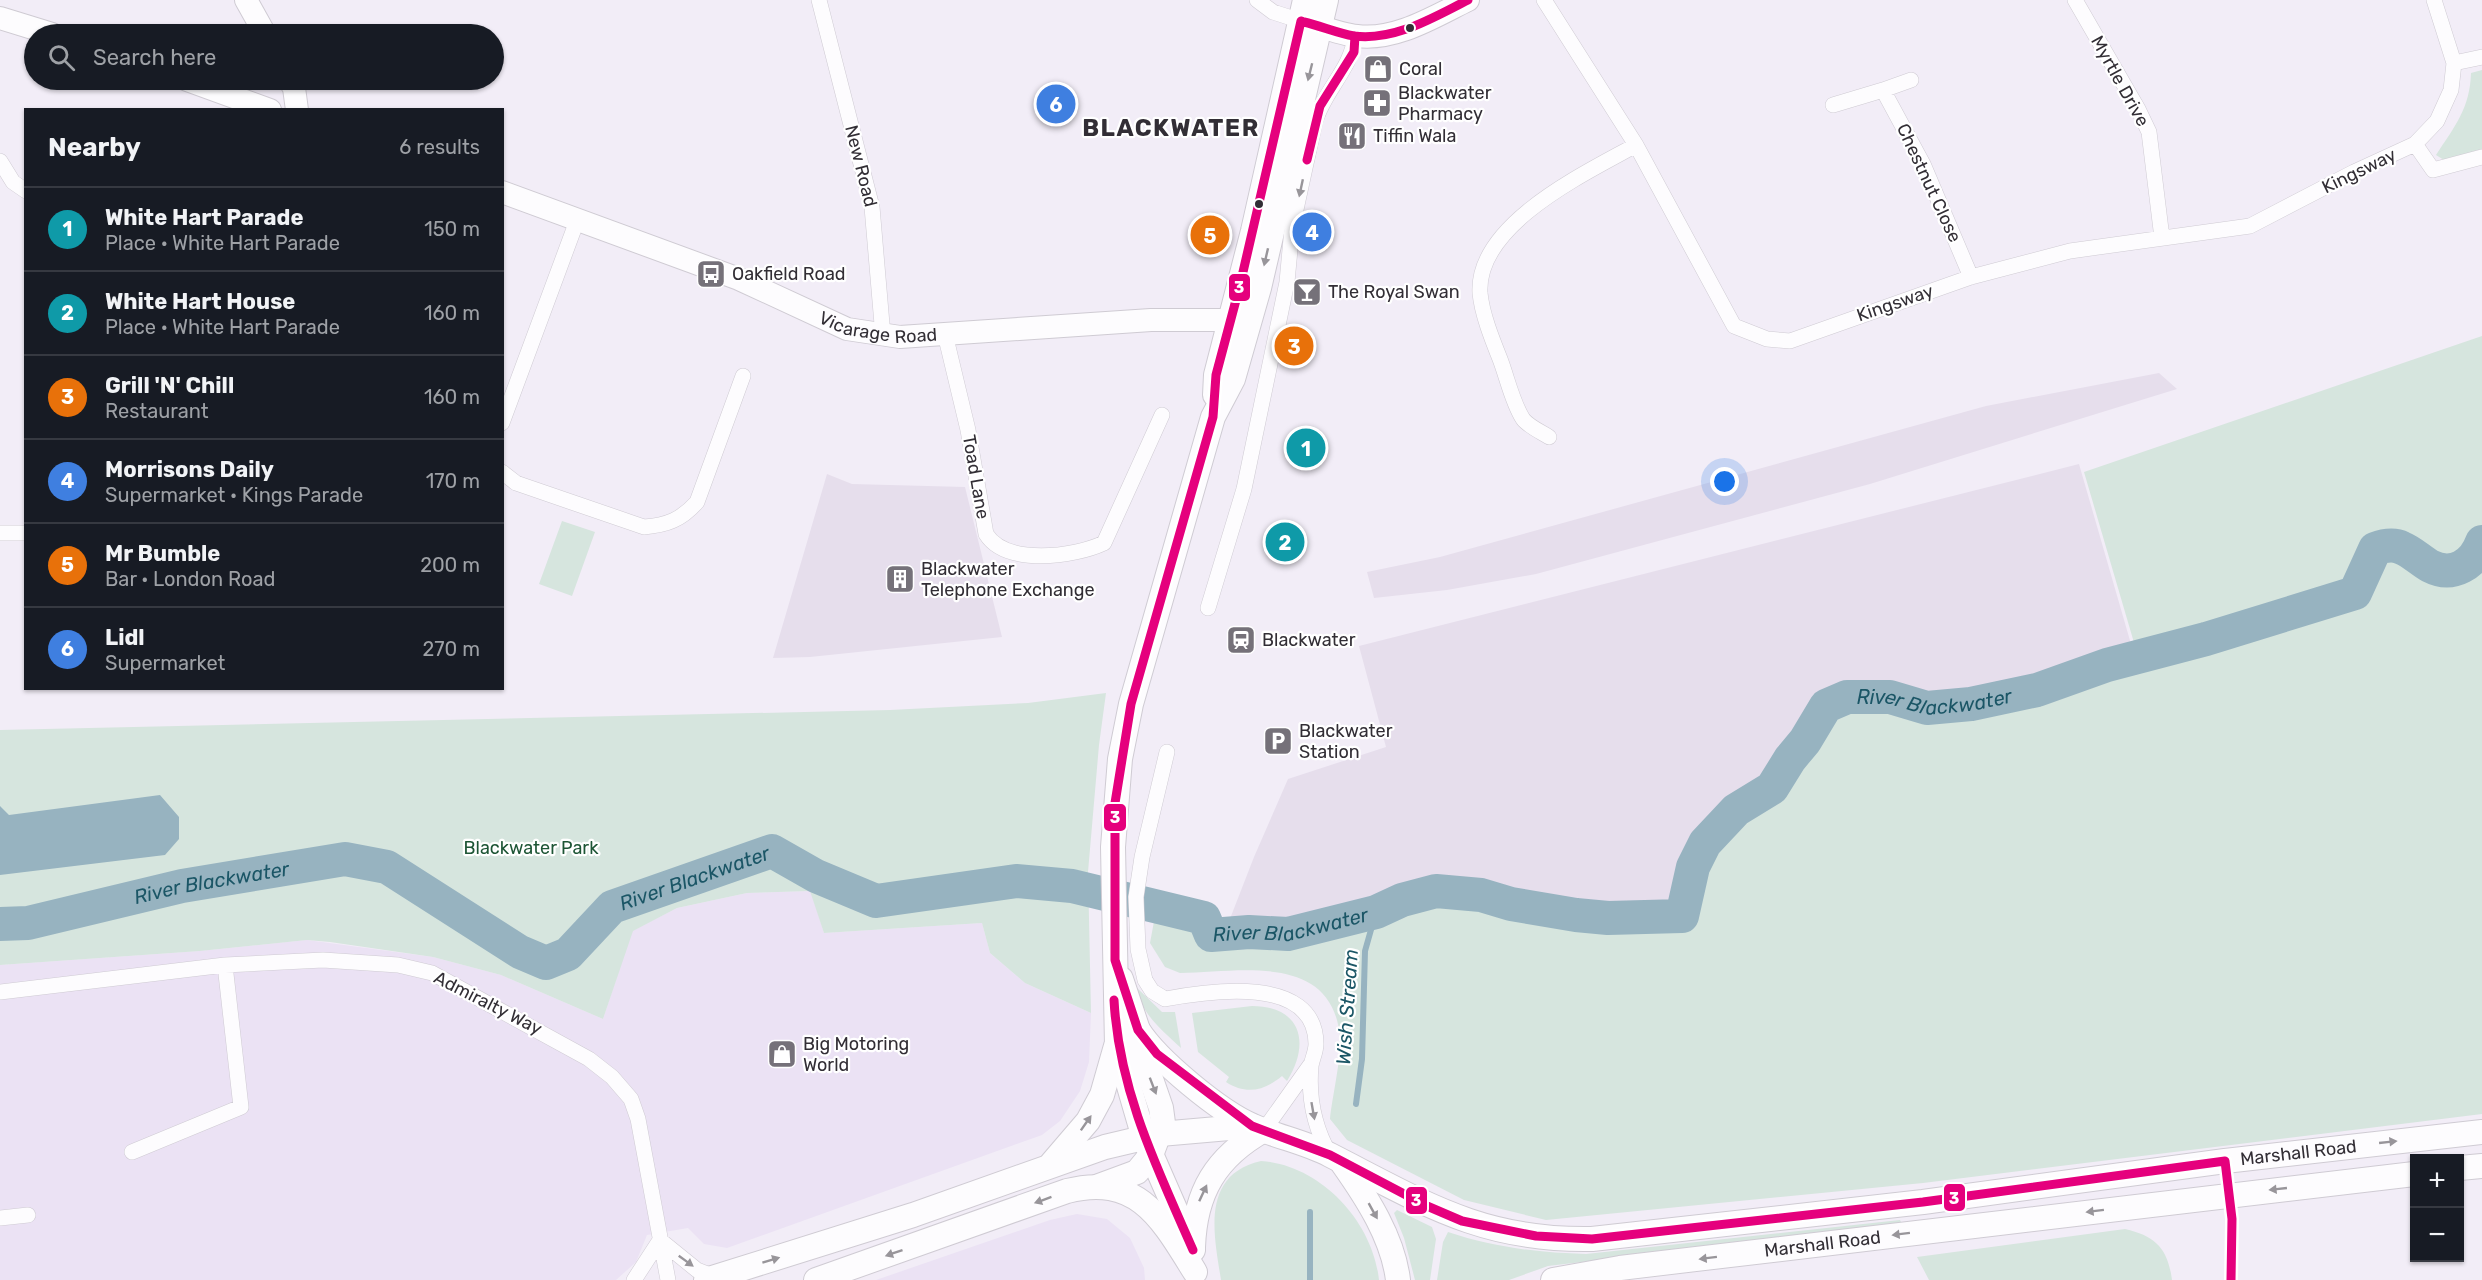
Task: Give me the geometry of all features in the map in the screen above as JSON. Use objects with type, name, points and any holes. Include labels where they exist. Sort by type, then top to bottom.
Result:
[{"type":"main road","points":[[1048,1166],[1088,1122],[1102,1095],[1117,1045],[1113,928],[1115,803],[1131,704],[1213,417],[1233,379],[1241,320],[1309,16],[1326,0]]},
{"type":"main road","points":[[1241,320],[1307,120],[1309,16]]},
{"type":"main road","points":[[816,1280],[1067,1191],[1099,1186],[1137,1172],[1163,1115],[1115,960]]},
{"type":"main road","points":[[1138,1030],[1156,1054],[1203,1092],[1258,1128]]},
{"type":"main road","points":[[1117,1045],[1195,1267]]},
{"type":"main road","points":[[711,1279],[913,1215],[1090,1151],[1258,1128]]},
{"type":"main road","points":[[1195,1267],[1196,1212],[1209,1180],[1258,1128]]},
{"type":"main road","name":"Marshall Road","points":[[1258,1128],[1336,1158],[1427,1206],[1472,1224],[1536,1236],[1592,1239],[1935,1201],[2225,1161],[2482,1132]]},
{"type":"main road","points":[[1336,1158],[1379,1222],[1393,1257],[1398,1280]]},
{"type":"main road","points":[[2464,1168],[2482,1166]]},
{"type":"main road","name":"Marshall Road","points":[[1553,1280],[1632,1267],[2410,1175]]},
{"type":"main road","points":[[1099,1186],[1120,1190],[1147,1205],[1162,1220],[1195,1267]]},
{"type":"street","name":"New Road","points":[[819,0],[872,207],[883,336]]},
{"type":"street","points":[[1257,0],[1273,12],[1309,16],[1355,36],[1378,36],[1407,28],[1468,0]]},
{"type":"street","name":"Kingsway","points":[[1544,0],[1636,145],[1734,326],[1759,336],[1790,341],[1971,277],[2070,251],[2250,226],[2354,172],[2415,144],[2437,121],[2451,90],[2454,63],[2434,0]]},
{"type":"street","name":"Myrtle Drive","points":[[2075,0],[2149,132],[2162,238]]},
{"type":"street","points":[[250,1],[260,24]]},
{"type":"street","points":[[0,18],[24,25]]},
{"type":"street","points":[[1208,608],[1244,489],[1287,282],[1307,120],[1320,106],[1354,52],[1355,36]]},
{"type":"street","points":[[2454,63],[2482,57]]},
{"type":"street","points":[[1833,105],[1911,80]]},
{"type":"street","points":[[215,90],[264,108]]},
{"type":"street","points":[[294,90],[297,108]]},
{"type":"street","name":"Chestnut Close","points":[[1883,90],[1923,164],[1971,277]]},
{"type":"street","name":"Kingsway","points":[[2415,144],[2433,170],[2482,157]]},
{"type":"street","points":[[1549,437],[1523,420],[1492,338],[1480,292],[1486,260],[1501,237],[1527,212],[1573,180],[1636,145]]},
{"type":"street","points":[[0,161],[13,182],[24,190]]},
{"type":"street","name":"Vicarage Road","points":[[504,193],[739,279],[847,329],[883,336],[1151,320],[1277,322]]},
{"type":"street","points":[[504,418],[578,218]]},
{"type":"street","name":"Toad Lane","points":[[945,334],[968,430],[986,534],[993,545],[1017,555],[1084,552],[1104,543],[1162,415]]},
{"type":"street","points":[[504,474],[516,483],[644,527],[665,526],[686,515],[697,502],[743,376]]},
{"type":"street","points":[[0,534],[24,533]]},
{"type":"street","points":[[1167,752],[1138,877],[1138,949],[1145,980],[1152,991],[1165,999],[1260,992],[1294,1002],[1308,1016],[1313,1027],[1316,1044],[1311,1064],[1313,1116],[1336,1158]]},
{"type":"street","name":"Admiralty Way","points":[[0,992],[225,965],[323,960],[398,965],[432,973],[589,1059],[612,1077],[631,1099],[645,1147],[668,1280]]},
{"type":"street","points":[[132,1152],[241,1107],[225,965]]},
{"type":"street","points":[[1258,1128],[1311,1064]]},
{"type":"street","points":[[0,1218],[28,1215]]},
{"type":"street","points":[[634,1280],[660,1240],[711,1279]]},
{"type":"shaded area","points":[[2159,373],[2177,389],[1870,484],[1536,574],[1447,590],[1374,598],[1367,572],[1440,557],[1986,406]]},
{"type":"shaded area","points":[[2079,464],[2133,651],[2035,684],[1971,698],[1928,702],[1891,692],[1846,691],[1821,703],[1801,738],[1784,757],[1768,784],[1732,807],[1700,841],[1688,867],[1678,911],[1575,910],[1513,900],[1483,890],[1434,886],[1401,895],[1375,907],[1289,929],[1226,929],[1288,779],[1386,747],[1359,646]]},
{"type":"shaded area","points":[[827,474],[852,484],[965,487],[1002,637],[810,657],[773,658]]},
{"type":"shaded area","points":[[811,891],[824,933],[982,923],[990,953],[1025,983],[1091,1013],[1089,1062],[1080,1091],[1060,1121],[1042,1135],[727,1248],[704,1244],[688,1228],[647,1235],[636,1262],[616,1280],[0,1280],[0,965],[200,951],[307,940],[433,957],[501,975],[603,1019],[632,931],[677,908],[747,893]]},
{"type":"shaded area","points":[[1077,1214],[1107,1219],[1130,1238],[1144,1268],[1145,1280],[876,1280],[1050,1220]]},
{"type":"green space","points":[[2482,70],[2482,149],[2444,160],[2436,155],[2464,107],[2468,97],[2471,73]]},
{"type":"green space","points":[[2482,336],[2482,1114],[1923,1183],[1546,1220],[1464,1200],[1347,1140],[1330,1119],[1340,1037],[1333,1010],[1320,991],[1302,979],[1280,973],[1255,970],[1180,973],[1165,967],[1150,943],[1155,916],[1188,925],[1209,945],[1289,944],[1378,922],[1406,909],[1437,901],[1480,905],[1513,915],[1588,925],[1690,924],[1705,872],[1718,846],[1749,815],[1780,796],[1837,716],[1852,708],[1889,709],[1925,720],[1979,713],[2037,702],[2115,675],[2142,670],[2084,472]]},
{"type":"green space","points":[[562,521],[595,532],[572,596],[539,584]]},
{"type":"green space","name":"Blackwater Park","points":[[1106,693],[1088,872],[1091,1013],[1025,983],[990,953],[982,923],[824,933],[810,891],[747,893],[677,908],[633,931],[603,1019],[501,975],[433,957],[330,942],[307,940],[200,951],[0,965],[0,730],[890,710],[1028,703]]},
{"type":"green space","points":[[1136,987],[1162,1012],[1175,1012],[1181,1048],[1148,1014]]},
{"type":"green space","points":[[1252,1006],[1282,1012],[1291,1020],[1297,1029],[1299,1053],[1287,1081],[1282,1076],[1262,1088],[1248,1090],[1226,1082],[1229,1077],[1198,1052],[1192,1013]]},
{"type":"green space","points":[[1261,1161],[1283,1165],[1303,1173],[1323,1185],[1340,1200],[1355,1217],[1366,1237],[1375,1258],[1379,1280],[1221,1280],[1214,1226],[1220,1193],[1228,1179],[1241,1168]]},
{"type":"green space","points":[[1397,1210],[1432,1227],[1436,1239],[1430,1280],[1415,1280],[1404,1238],[1394,1213]]},
{"type":"green space","points":[[1900,1220],[1902,1224],[1548,1266],[1509,1280],[1437,1280],[1443,1242],[1448,1232],[1482,1242],[1516,1248],[1586,1254]]},
{"type":"green space","points":[[2125,1229],[2145,1236],[2159,1246],[2164,1252],[2172,1280],[1929,1280],[1917,1257]]},
{"type":"water","points":[[160,795],[179,817],[179,839],[165,855],[0,875],[0,806],[9,815]]},
{"type":"waterway","name":"River Blackwater","points":[[0,924],[28,923],[182,886],[345,859],[387,867],[520,952],[546,963],[568,954],[612,907],[772,851],[816,876],[876,901],[1016,881],[1072,886],[1204,918],[1211,935],[1249,932],[1288,934],[1376,912],[1402,900],[1436,891],[1481,895],[1511,904],[1576,915],[1608,918],[1682,916],[1693,867],[1705,843],[1736,810],[1772,788],[1826,706],[1847,697],[1890,697],[1927,708],[1971,704],[2037,690],[2107,665],[2206,639],[2355,593],[2375,549],[2378,548],[2399,547],[2430,566],[2447,570],[2462,567],[2474,557],[2482,542]]},
{"type":"waterway","name":"Wish Stream","points":[[1356,1104],[1362,1059],[1365,951],[1376,912]]},
{"type":"waterway","name":"Wish Stream","points":[[1310,1212],[1310,1280]]},
{"type":"transit line","name":"3","points":[[1304,22],[1354,36],[1384,35],[1413,27],[1468,0]]},
{"type":"transit line","name":"3","points":[[1301,21],[1240,285],[1216,375],[1213,417],[1131,704],[1115,803],[1115,960],[1138,1030],[1157,1054],[1252,1126],[1330,1155],[1427,1206],[1462,1221],[1536,1236],[1592,1239],[1923,1202],[2225,1161]]},
{"type":"transit line","name":"3","points":[[1307,160],[1320,106],[1354,52],[1355,36]]},
{"type":"transit line","name":"3","points":[[1114,1000],[1117,1034],[1132,1097],[1154,1159],[1193,1250]]},
{"type":"transit line","name":"3","points":[[2225,1161],[2232,1219],[2231,1280]]},
{"type":"place","name":"Coral","points":[[1378,69]]},
{"type":"place","name":"Blackwater Pharmacy","points":[[1377,103]]},
{"type":"place","name":"Lidl","points":[[1056,104]]},
{"type":"place","name":"Tiffin Wala","points":[[1352,136]]},
{"type":"place","name":"Morrisons Daily","points":[[1312,232]]},
{"type":"place","name":"Mr Bumble","points":[[1210,235]]},
{"type":"place","name":"Oakfield Road","points":[[711,274]]},
{"type":"place","name":"The Royal Swan","points":[[1307,292]]},
{"type":"place","name":"Grill 'N' Chill","points":[[1294,346]]},
{"type":"place","name":"White Hart Parade","points":[[1306,448]]},
{"type":"place","name":"White Hart House","points":[[1285,542]]},
{"type":"place","name":"Blackwater Telephone Exchange","points":[[900,579]]},
{"type":"place","name":"Blackwater","points":[[1241,640]]},
{"type":"place","name":"Blackwater Station","points":[[1278,741]]},
{"type":"place","name":"Big Motoring World","points":[[782,1054]]},
{"type":"district","name":"BLACKWATER","points":[[1171,128]]}]
